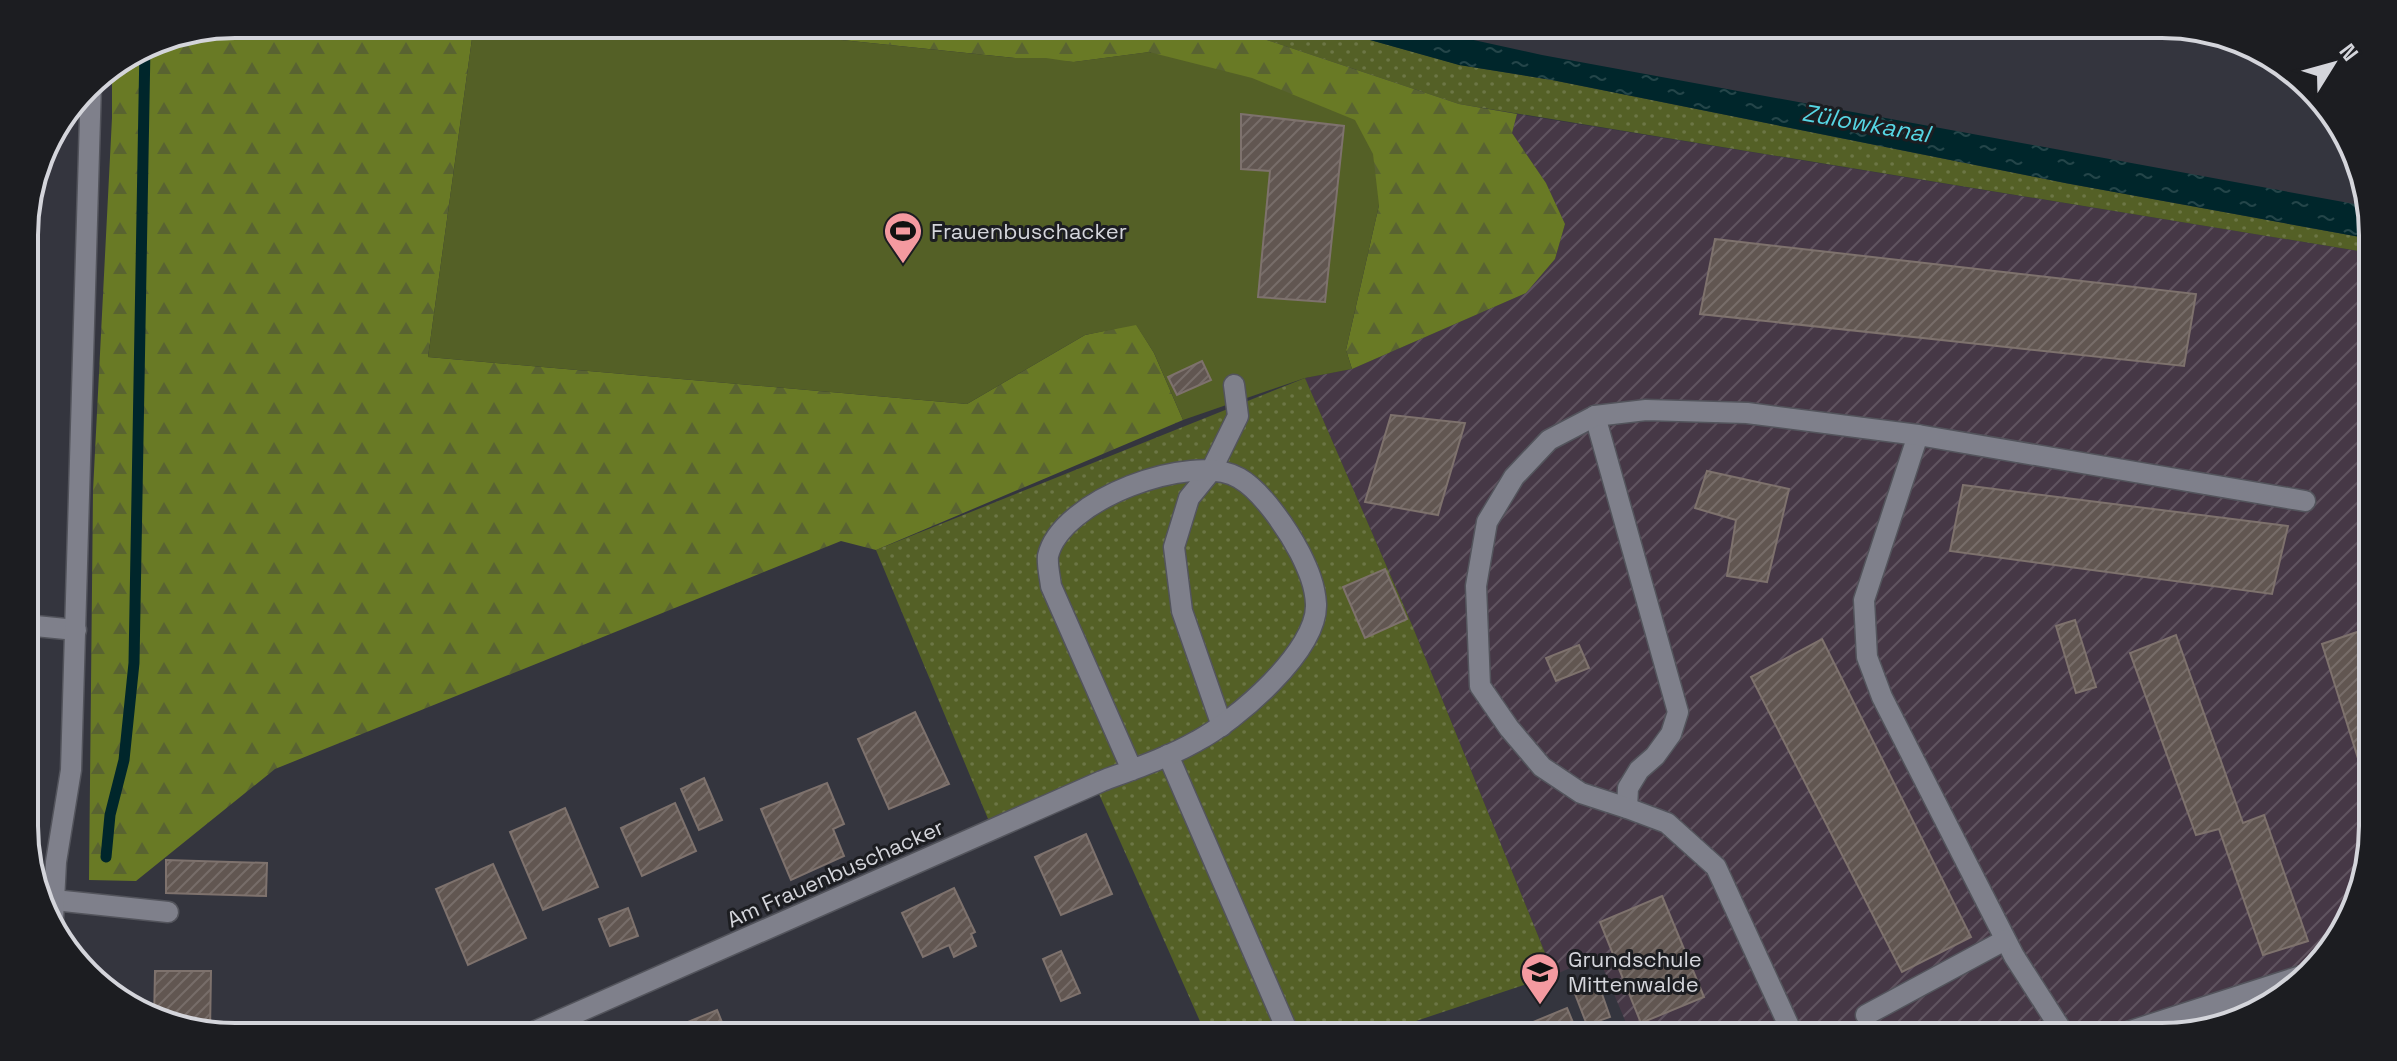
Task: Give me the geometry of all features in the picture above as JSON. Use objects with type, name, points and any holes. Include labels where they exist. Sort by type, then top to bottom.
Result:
[{"type":"street","points":[[54,904],[56,862],[71,770],[90,102]]},
{"type":"street","points":[[1222,726],[1182,611],[1174,547],[1189,498],[1211,471],[1238,416],[1234,385]]},
{"type":"street","points":[[1788,1023],[1716,867],[1667,823],[1581,793],[1542,767],[1509,728],[1480,686],[1476,586],[1487,522],[1514,477],[1549,440],[1595,416],[1646,410],[1747,413],[1918,435],[2305,501]]},
{"type":"street","points":[[1595,416],[1678,712],[1671,734],[1655,756],[1639,770],[1628,788],[1627,808]]},
{"type":"street","points":[[1918,435],[1864,600],[1867,657],[1882,697],[2005,940],[2057,1023]]},
{"type":"street","points":[[1132,770],[1051,586],[1048,556],[1061,531],[1084,509],[1171,472],[1211,471]]},
{"type":"street","name":"Am Frauenbuschacker","points":[[554,1023],[1168,755],[1222,726],[1261,692],[1293,658],[1308,636],[1316,607],[1311,574],[1291,536],[1268,504],[1239,478],[1211,471]]},
{"type":"street","points":[[38,626],[76,630]]},
{"type":"street","points":[[1168,755],[1284,1023]]},
{"type":"street","points":[[57,910],[168,912]]},
{"type":"street","points":[[1866,1015],[2005,940]]},
{"type":"street","points":[[2167,1023],[2249,1002]]},
{"type":"shaded area","points":[[1517,114],[2359,251],[2357,852],[2344,901],[2333,924],[2301,965],[2260,997],[2237,1008],[2175,1023],[1626,1023],[1598,956],[1554,975],[1412,625],[1305,378],[1352,369],[1526,293],[1555,259],[1565,224],[1546,183],[1512,133]]},
{"type":"green space","points":[[222,38],[472,38],[428,357],[967,404],[1085,335],[1136,324],[1154,353],[1183,420],[876,550],[841,541],[275,769],[136,881],[89,880],[93,491],[112,82],[148,58],[197,42]]},
{"type":"green space","name":"Frauenbuschacker","points":[[472,38],[823,38],[1073,62],[1149,52],[1252,78],[1355,120],[1373,154],[1379,205],[1346,350],[1352,369],[1305,378],[1183,420],[1154,353],[1136,325],[1085,335],[967,404],[428,357]]},
{"type":"green space","points":[[823,38],[1261,38],[1459,104],[1517,114],[1512,133],[1546,183],[1565,224],[1555,259],[1526,293],[1352,369],[1346,350],[1379,205],[1150,52],[1074,62]]},
{"type":"green space","points":[[1261,38],[1363,38],[1460,65],[1552,80],[2065,183],[2359,237],[2359,251],[1459,104]]},
{"type":"green space","points":[[1305,378],[1412,625],[1554,975],[1410,1023],[1201,1023],[1095,785],[991,826],[876,550]]},
{"type":"water","name":"Zülowkanal","points":[[1363,38],[1465,38],[1542,55],[2356,204],[2359,237],[2065,183],[1552,80],[1459,65]]},
{"type":"building","points":[[1241,114],[1344,126],[1325,302],[1258,297],[1270,171],[1241,169]]},
{"type":"building","points":[[1715,239],[2196,294],[2184,366],[1700,314]]},
{"type":"building","points":[[1202,361],[1211,380],[1177,395],[1168,377]]},
{"type":"building","points":[[1391,415],[1465,423],[1438,515],[1365,502]]},
{"type":"building","points":[[1707,471],[1789,489],[1767,582],[1727,576],[1736,520],[1695,508]]},
{"type":"building","points":[[1963,485],[2288,526],[2272,594],[1950,551]]},
{"type":"building","points":[[1385,569],[1407,619],[1365,638],[1343,587]]},
{"type":"building","points":[[2075,620],[2096,687],[2076,693],[2056,626]]},
{"type":"building","points":[[2359,631],[2359,762],[2322,644]]},
{"type":"building","points":[[2176,635],[2243,823],[2264,815],[2308,941],[2263,955],[2219,829],[2196,835],[2130,653]]},
{"type":"building","points":[[1822,639],[1971,937],[1902,972],[1751,677]]},
{"type":"building","points":[[1579,645],[1589,668],[1556,681],[1546,658]]},
{"type":"building","points":[[915,712],[949,784],[889,809],[858,739]]},
{"type":"building","points":[[704,778],[722,820],[699,830],[681,789]]},
{"type":"building","points":[[827,783],[844,824],[833,829],[844,856],[791,880],[761,809]]},
{"type":"building","points":[[675,803],[696,851],[642,876],[621,828]]},
{"type":"building","points":[[565,808],[598,887],[543,910],[510,832]]},
{"type":"building","points":[[1086,834],[1112,894],[1061,915],[1035,857]]},
{"type":"building","points":[[166,860],[267,863],[266,896],[166,893]]},
{"type":"building","points":[[493,864],[526,938],[468,965],[436,889]]},
{"type":"building","points":[[954,888],[975,932],[971,934],[976,946],[954,957],[949,945],[923,957],[902,913]]},
{"type":"building","points":[[1662,896],[1704,997],[1641,1023],[1600,922]]},
{"type":"building","points":[[628,908],[638,936],[610,946],[599,919]]},
{"type":"building","points":[[1061,951],[1080,993],[1061,1001],[1043,959]]},
{"type":"building","points":[[155,971],[211,971],[210,1021],[154,1005]]},
{"type":"building","points":[[1596,977],[1610,1017],[1586,1023],[1572,986]]},
{"type":"building","points":[[1567,1008],[1573,1023],[1531,1023]]},
{"type":"building","points":[[717,1010],[722,1023],[686,1023]]},
{"type":"waterway","points":[[106,857],[110,815],[124,760],[134,663],[145,60]]},
{"type":"place","name":"Frauenbuschacker","points":[[903,265]]},
{"type":"place","name":"Grundschule Mittenwalde","points":[[1540,1006]]}]
